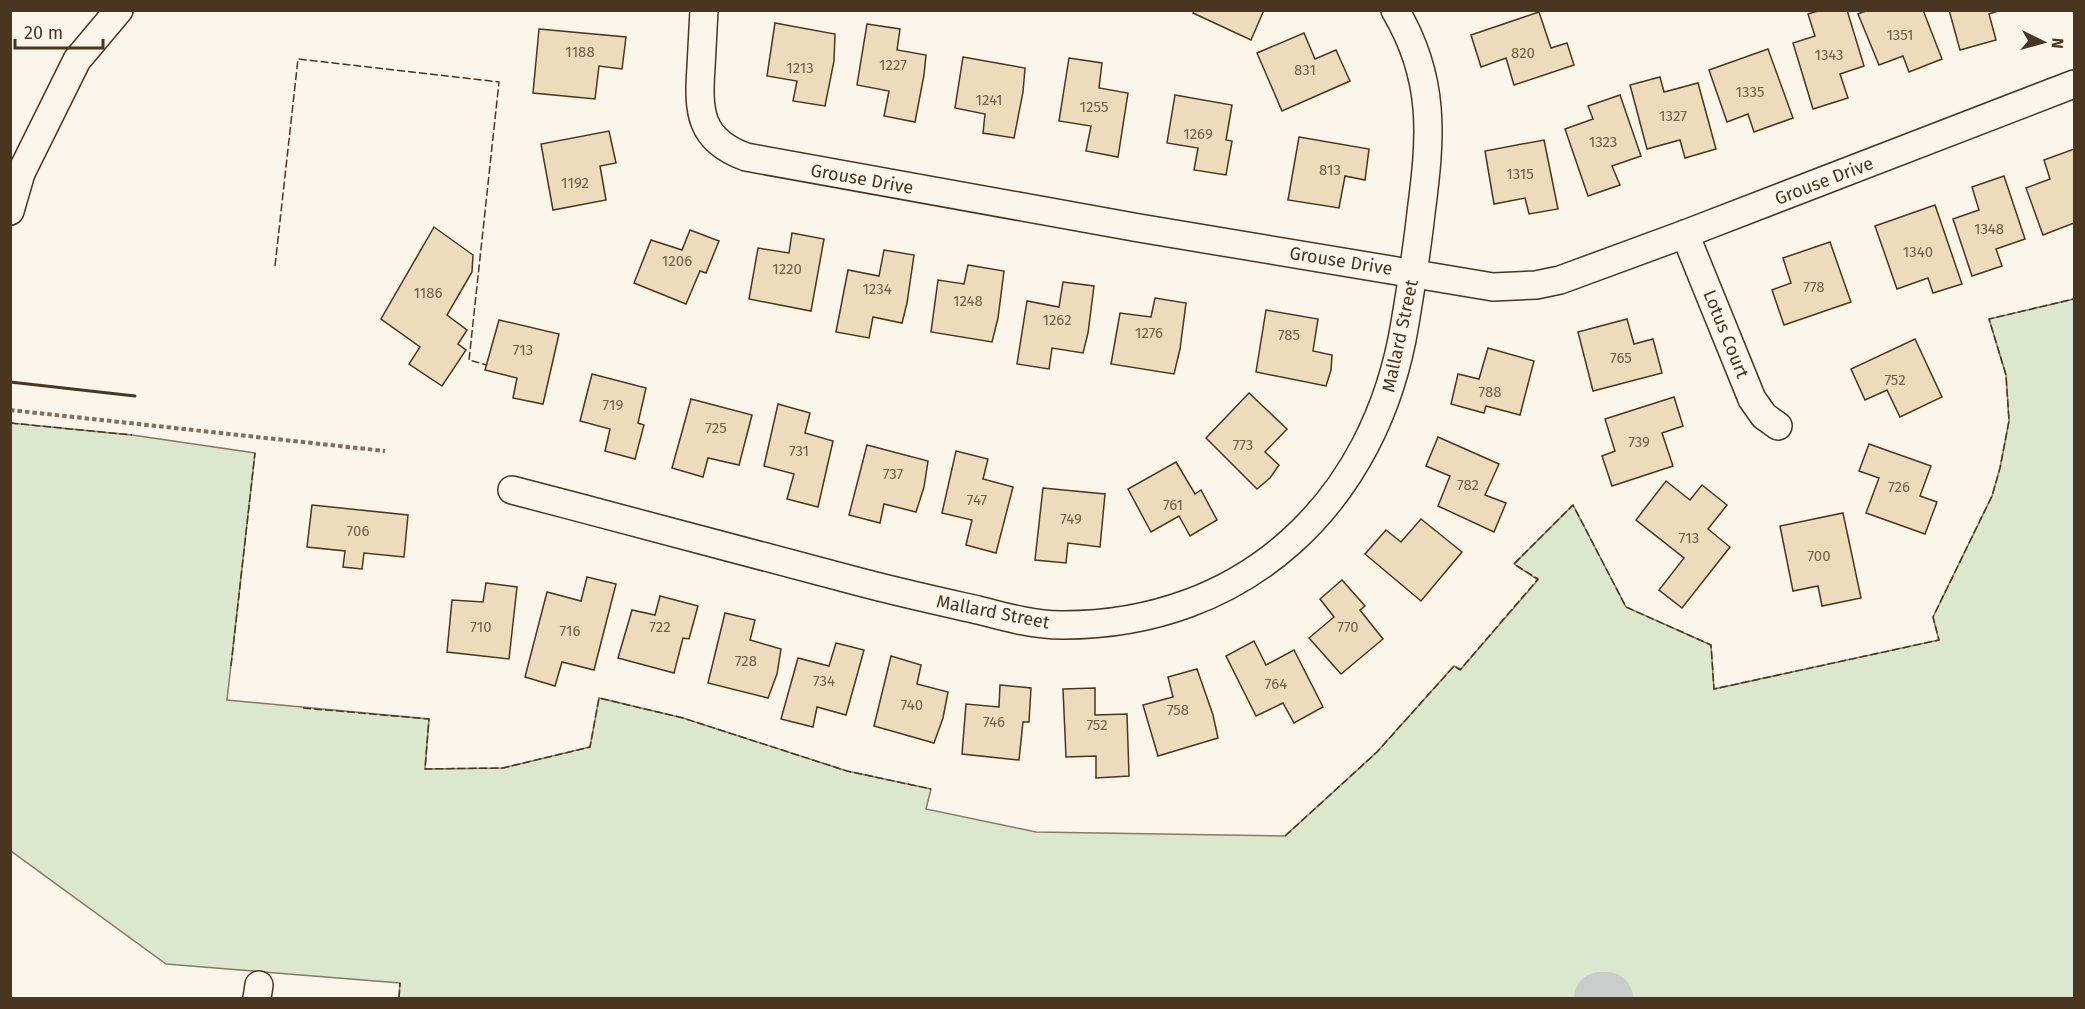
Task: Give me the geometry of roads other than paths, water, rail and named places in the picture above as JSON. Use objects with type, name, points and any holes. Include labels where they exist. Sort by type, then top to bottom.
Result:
[{"type":"street","name":"Grouse Drive","points":[[704,10],[698,98],[700,112],[712,135],[728,149],[740,155],[1139,228],[1493,287],[1536,285],[1560,279],[1686,234],[2074,84]]},
{"type":"street","name":"Mallard Street","points":[[512,490],[909,595],[1023,621],[1056,625],[1149,617],[1208,596],[1248,574],[1288,544],[1335,495],[1359,458],[1384,406],[1401,349],[1428,163],[1430,129],[1426,92],[1419,63],[1395,10]]},
{"type":"street","points":[[10,212],[16,173],[77,60],[108,14]]},
{"type":"street","name":"Lotus Court","points":[[1686,234],[1752,399],[1764,416],[1778,426]]},
{"type":"waterway","points":[[1600,998],[1607,998]]}]
